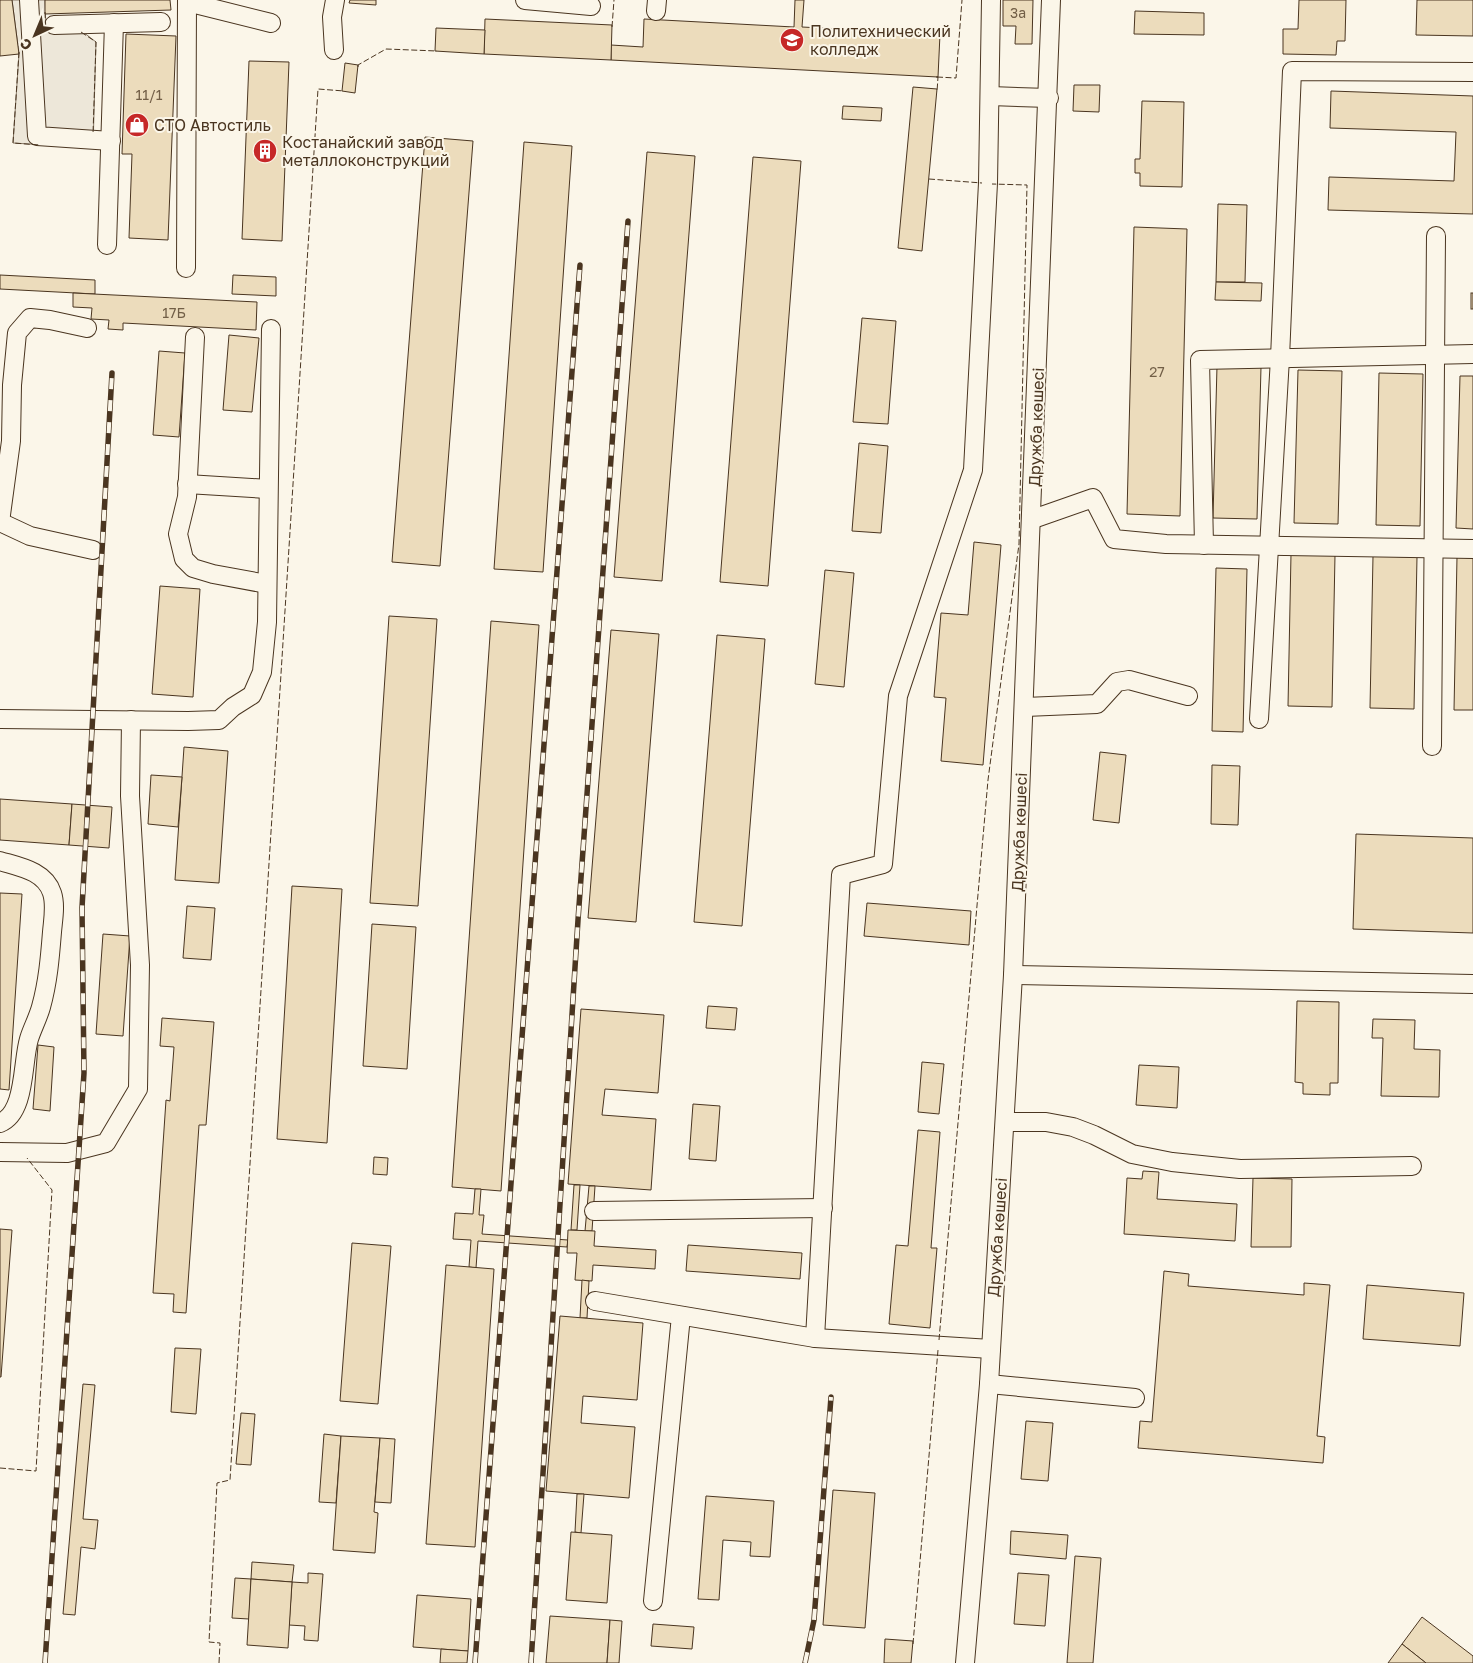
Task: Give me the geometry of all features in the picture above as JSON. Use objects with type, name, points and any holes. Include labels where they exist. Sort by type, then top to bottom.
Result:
[{"type":"street","points":[[29,0],[37,136],[111,141]]},
{"type":"street","points":[[334,50],[332,17],[335,0]]},
{"type":"street","points":[[525,0],[591,6]]},
{"type":"street","points":[[815,1338],[841,875],[883,864],[898,696],[973,470],[988,183],[991,0]]},
{"type":"street","name":"Дружба көшесі","points":[[965,1663],[988,1384],[1013,975],[1052,0]]},
{"type":"street","points":[[186,268],[187,1],[271,23]]},
{"type":"street","points":[[54,25],[161,22]]},
{"type":"street","points":[[108,245],[114,24]]},
{"type":"street","points":[[1259,719],[1280,358],[1292,71],[1473,72]]},
{"type":"street","points":[[990,96],[1049,98]]},
{"type":"street","points":[[1432,746],[1436,236]]},
{"type":"street","points":[[87,328],[30,318],[17,333],[12,385],[11,441],[0,522],[30,536],[93,550]]},
{"type":"street","points":[[0,719],[188,722],[219,720],[233,707],[252,696],[262,672],[267,622],[271,329]]},
{"type":"street","points":[[195,337],[187,484],[178,534],[184,559],[193,568],[213,574],[267,584]]},
{"type":"street","points":[[1204,545],[1200,360],[1473,354]]},
{"type":"street","points":[[187,484],[268,489]]},
{"type":"street","points":[[1032,519],[1093,498],[1114,539],[1166,544],[1473,550]]},
{"type":"street","points":[[1025,707],[1097,704],[1117,682],[1129,680],[1188,696]]},
{"type":"street","points":[[0,1152],[67,1153],[106,1143],[138,1089],[140,965],[130,796],[131,720]]},
{"type":"street","points":[[0,861],[36,872],[52,893],[54,914],[48,979],[28,1041],[23,1080],[16,1105],[6,1121],[0,1123]]},
{"type":"street","points":[[1013,975],[1473,984]]},
{"type":"street","points":[[1004,1122],[1046,1122],[1073,1127],[1132,1154],[1172,1162],[1240,1169],[1412,1166]]},
{"type":"street","points":[[594,1211],[822,1208]]},
{"type":"street","points":[[595,1301],[815,1338],[990,1349]]},
{"type":"street","points":[[653,1601],[681,1316]]},
{"type":"street","points":[[988,1384],[1135,1398]]},
{"type":"shaded area","points":[[12,0],[45,0],[46,32],[83,32],[96,42],[93,148],[13,143],[19,54]]},
{"type":"building","points":[[0,0],[12,0],[19,54],[0,56]]},
{"type":"building","points":[[45,0],[170,0],[171,10],[45,14]]},
{"type":"building","points":[[350,0],[376,0],[376,5],[349,3]]},
{"type":"building","name":"Политехнический колледж","points":[[795,0],[804,0],[802,27],[940,34],[938,77],[611,60],[611,45],[643,47],[644,19],[794,27]]},
{"type":"building","points":[[1003,0],[1033,0],[1032,44],[1015,44],[1016,26],[1003,26]]},
{"type":"building","points":[[1299,0],[1346,0],[1345,41],[1337,41],[1336,55],[1283,54],[1283,29],[1298,29]]},
{"type":"building","points":[[1417,0],[1473,0],[1473,36],[1416,35]]},
{"type":"building","points":[[1135,11],[1204,13],[1204,35],[1134,34]]},
{"type":"building","points":[[485,19],[612,25],[611,60],[484,54]]},
{"type":"building","points":[[436,28],[485,30],[484,54],[435,51]]},
{"type":"building","points":[[126,34],[176,36],[168,240],[129,238],[132,154],[122,154]]},
{"type":"building","name":"Костанайский завод металлоконструкций","points":[[249,61],[289,62],[282,241],[242,239]]},
{"type":"building","points":[[345,63],[358,65],[355,93],[342,91]]},
{"type":"building","points":[[1074,85],[1100,85],[1099,112],[1073,111]]},
{"type":"building","points":[[913,87],[937,89],[922,251],[898,248]]},
{"type":"building","points":[[1331,91],[1473,96],[1473,214],[1328,210],[1329,177],[1454,181],[1456,132],[1330,128]]},
{"type":"building","points":[[1142,101],[1184,102],[1182,187],[1140,186],[1140,173],[1135,173],[1135,159],[1140,159]]},
{"type":"building","points":[[843,106],[882,108],[881,121],[842,119]]},
{"type":"building","points":[[425,137],[473,141],[440,566],[392,562]]},
{"type":"building","points":[[524,142],[572,146],[543,572],[494,569]]},
{"type":"building","points":[[647,152],[695,156],[662,581],[614,577]]},
{"type":"building","points":[[753,157],[801,161],[768,586],[720,582]]},
{"type":"building","points":[[1218,204],[1247,205],[1245,282],[1216,282]]},
{"type":"building","points":[[1134,227],[1187,229],[1180,516],[1127,514]]},
{"type":"building","points":[[0,275],[95,280],[95,294],[0,289]]},
{"type":"building","points":[[233,275],[276,277],[276,296],[232,294]]},
{"type":"building","points":[[1216,282],[1262,283],[1261,301],[1215,300]]},
{"type":"building","points":[[73,293],[257,302],[256,330],[123,323],[123,330],[108,329],[109,320],[91,319],[92,308],[73,307]]},
{"type":"building","points":[[1471,293],[1473,293],[1473,309],[1471,309]]},
{"type":"building","points":[[862,318],[896,321],[888,424],[853,422]]},
{"type":"building","points":[[229,335],[259,338],[252,412],[223,410]]},
{"type":"building","points":[[159,351],[185,353],[179,437],[153,435]]},
{"type":"building","points":[[1217,366],[1261,367],[1257,519],[1213,518]]},
{"type":"building","points":[[1298,370],[1342,371],[1338,524],[1294,523]]},
{"type":"building","points":[[1379,373],[1423,374],[1420,526],[1376,525]]},
{"type":"building","points":[[1460,376],[1473,376],[1473,529],[1456,528]]},
{"type":"building","points":[[859,443],[888,446],[881,533],[852,531]]},
{"type":"building","points":[[974,542],[1001,545],[983,765],[941,761],[946,698],[934,697],[941,613],[968,615]]},
{"type":"building","points":[[1291,554],[1335,555],[1332,707],[1288,706]]},
{"type":"building","points":[[1373,556],[1417,557],[1414,709],[1370,708]]},
{"type":"building","points":[[1457,557],[1473,558],[1473,710],[1454,710]]},
{"type":"building","points":[[1216,568],[1247,569],[1243,732],[1212,731]]},
{"type":"building","points":[[825,570],[854,573],[844,687],[815,684]]},
{"type":"building","points":[[160,586],[200,589],[193,697],[152,694]]},
{"type":"building","points":[[389,616],[437,619],[418,906],[370,903]]},
{"type":"building","points":[[491,621],[539,625],[501,1191],[452,1187]]},
{"type":"building","points":[[611,630],[659,634],[636,922],[588,918]]},
{"type":"building","points":[[717,635],[765,639],[742,926],[694,922]]},
{"type":"building","points":[[184,747],[228,751],[219,883],[175,880]]},
{"type":"building","points":[[1100,752],[1126,755],[1119,823],[1093,820]]},
{"type":"building","points":[[1212,765],[1240,766],[1238,825],[1211,824]]},
{"type":"building","points":[[151,775],[182,777],[178,827],[148,824]]},
{"type":"building","points":[[0,799],[72,804],[69,845],[0,840]]},
{"type":"building","points":[[72,804],[112,807],[109,848],[69,845]]},
{"type":"building","points":[[1356,834],[1473,838],[1473,933],[1353,929]]},
{"type":"building","points":[[292,886],[342,889],[327,1143],[277,1139]]},
{"type":"building","points":[[0,893],[22,894],[9,1090],[0,1089]]},
{"type":"building","points":[[867,903],[971,911],[969,945],[864,936]]},
{"type":"building","points":[[187,906],[215,908],[211,960],[183,958]]},
{"type":"building","points":[[372,924],[416,927],[407,1069],[363,1066]]},
{"type":"building","points":[[103,934],[130,936],[123,1036],[96,1034]]},
{"type":"building","points":[[1297,1001],[1339,1002],[1338,1083],[1330,1083],[1330,1095],[1303,1094],[1303,1083],[1295,1082]]},
{"type":"building","points":[[708,1006],[737,1008],[735,1030],[706,1028]]},
{"type":"building","points":[[581,1009],[664,1015],[658,1093],[605,1089],[602,1115],[656,1119],[651,1190],[568,1184]]},
{"type":"building","points":[[162,1018],[214,1022],[206,1125],[199,1125],[186,1313],[173,1312],[174,1294],[153,1293],[166,1100],[170,1101],[174,1047],[160,1046]]},
{"type":"building","points":[[1373,1019],[1415,1020],[1414,1049],[1440,1050],[1439,1097],[1381,1096],[1383,1038],[1372,1038]]},
{"type":"building","points":[[38,1045],[54,1047],[50,1111],[33,1109]]},
{"type":"building","points":[[922,1062],[944,1064],[939,1114],[918,1112]]},
{"type":"building","points":[[1139,1065],[1179,1067],[1177,1108],[1136,1105]]},
{"type":"building","points":[[693,1104],[720,1106],[716,1161],[689,1159]]},
{"type":"building","points":[[918,1130],[940,1132],[931,1248],[937,1248],[930,1328],[889,1324],[896,1245],[908,1246]]},
{"type":"building","points":[[374,1157],[388,1158],[387,1175],[373,1174]]},
{"type":"building","points":[[1143,1171],[1159,1172],[1157,1199],[1237,1204],[1235,1241],[1124,1234],[1127,1178],[1142,1179]]},
{"type":"building","points":[[1253,1178],[1292,1179],[1291,1247],[1251,1247]]},
{"type":"building","points":[[574,1185],[580,1185],[577,1230],[571,1230]]},
{"type":"building","points":[[589,1186],[595,1186],[592,1231],[585,1231]]},
{"type":"building","points":[[475,1189],[481,1189],[479,1215],[484,1215],[482,1234],[568,1240],[567,1247],[478,1241],[476,1268],[469,1267],[471,1240],[453,1239],[455,1213],[473,1214]]},
{"type":"building","points":[[0,1229],[12,1230],[1,1377],[0,1377]]},
{"type":"building","points":[[568,1230],[595,1231],[594,1246],[656,1250],[655,1269],[593,1265],[592,1281],[575,1280],[577,1253],[567,1253]]},
{"type":"building","points":[[352,1243],[391,1246],[378,1404],[340,1401]]},
{"type":"building","points":[[688,1245],[802,1253],[800,1279],[686,1271]]},
{"type":"building","points":[[446,1265],[494,1269],[475,1547],[426,1544]]},
{"type":"building","points":[[1164,1271],[1189,1274],[1188,1286],[1304,1295],[1304,1283],[1330,1285],[1317,1436],[1325,1437],[1323,1463],[1138,1448],[1140,1421],[1152,1422]]},
{"type":"building","points":[[582,1280],[589,1281],[587,1318],[580,1318]]},
{"type":"building","points":[[1367,1285],[1464,1293],[1460,1346],[1363,1339]]},
{"type":"building","points":[[560,1316],[643,1323],[637,1400],[583,1396],[581,1423],[635,1427],[629,1498],[546,1491]]},
{"type":"building","points":[[175,1348],[201,1349],[196,1414],[171,1412]]},
{"type":"building","points":[[83,1384],[95,1385],[83,1519],[98,1520],[95,1549],[81,1547],[75,1615],[63,1614]]},
{"type":"building","points":[[241,1413],[255,1414],[251,1465],[236,1464]]},
{"type":"building","points":[[1026,1421],[1053,1423],[1048,1481],[1021,1479]]},
{"type":"building","points":[[324,1434],[341,1436],[336,1503],[319,1502]]},
{"type":"building","points":[[341,1436],[380,1438],[374,1512],[378,1513],[375,1553],[333,1550]]},
{"type":"building","points":[[380,1438],[395,1439],[391,1503],[375,1502]]},
{"type":"building","points":[[833,1490],[875,1493],[865,1628],[823,1625]]},
{"type":"building","points":[[577,1494],[584,1494],[581,1533],[575,1532]]},
{"type":"building","points":[[706,1496],[774,1501],[770,1557],[750,1556],[751,1542],[723,1540],[719,1600],[698,1599]]},
{"type":"building","points":[[1011,1531],[1068,1535],[1066,1559],[1010,1554]]},
{"type":"building","points":[[571,1532],[612,1535],[607,1603],[566,1600]]},
{"type":"building","points":[[1075,1556],[1101,1558],[1093,1663],[1067,1663]]},
{"type":"building","points":[[252,1562],[294,1565],[292,1582],[251,1579]]},
{"type":"building","points":[[308,1573],[323,1574],[318,1641],[304,1640],[305,1626],[289,1625],[292,1582],[308,1583]]},
{"type":"building","points":[[1018,1573],[1049,1575],[1045,1626],[1014,1624]]},
{"type":"building","points":[[235,1578],[251,1579],[249,1619],[232,1618]]},
{"type":"building","points":[[251,1579],[292,1582],[288,1648],[247,1645]]},
{"type":"building","points":[[417,1595],[471,1599],[468,1651],[413,1647]]},
{"type":"building","points":[[550,1616],[610,1620],[607,1663],[546,1663]]},
{"type":"building","points":[[1422,1617],[1473,1656],[1473,1663],[1426,1663],[1402,1644]]},
{"type":"building","points":[[610,1620],[622,1621],[619,1663],[607,1663]]},
{"type":"building","points":[[653,1624],[694,1627],[692,1649],[651,1646]]},
{"type":"building","points":[[885,1639],[913,1641],[911,1663],[884,1663]]},
{"type":"building","points":[[1402,1644],[1426,1663],[1388,1663]]},
{"type":"building","points":[[441,1649],[468,1651],[467,1663],[440,1663]]},
{"type":"railway","points":[[531,1663],[578,920],[628,221]]},
{"type":"railway","points":[[475,1663],[580,265]]},
{"type":"railway","points":[[45,1663],[84,1073],[82,908],[112,373]]},
{"type":"railway","points":[[805,1663],[814,1620],[831,1397]]},
{"type":"fence","points":[[612,27],[614,0]]},
{"type":"fence","points":[[937,77],[956,78],[962,0]]},
{"type":"fence","points":[[45,12],[46,32],[51,32]]},
{"type":"fence","points":[[81,32],[96,42],[93,134]]},
{"type":"fence","points":[[358,67],[358,65],[386,49],[437,51]]},
{"type":"fence","points":[[19,52],[13,143],[40,145]]},
{"type":"fence","points":[[936,77],[938,77],[937,92]]},
{"type":"fence","points":[[219,1663],[220,1643],[209,1642],[217,1483],[230,1480],[318,89],[344,91]]},
{"type":"fence","points":[[929,179],[982,183]]},
{"type":"fence","points":[[939,1340],[988,780],[1019,544],[1027,185],[992,184]]},
{"type":"fence","points":[[0,1468],[36,1471],[52,1190],[27,1158]]},
{"type":"fence","points":[[913,1644],[938,1350]]},
{"type":"place","name":"Политехнический колледж","points":[[792,40]]},
{"type":"place","name":"СТО Автостиль","points":[[137,125]]},
{"type":"place","name":"Костанайский завод металлоконструкций","points":[[265,151]]}]
